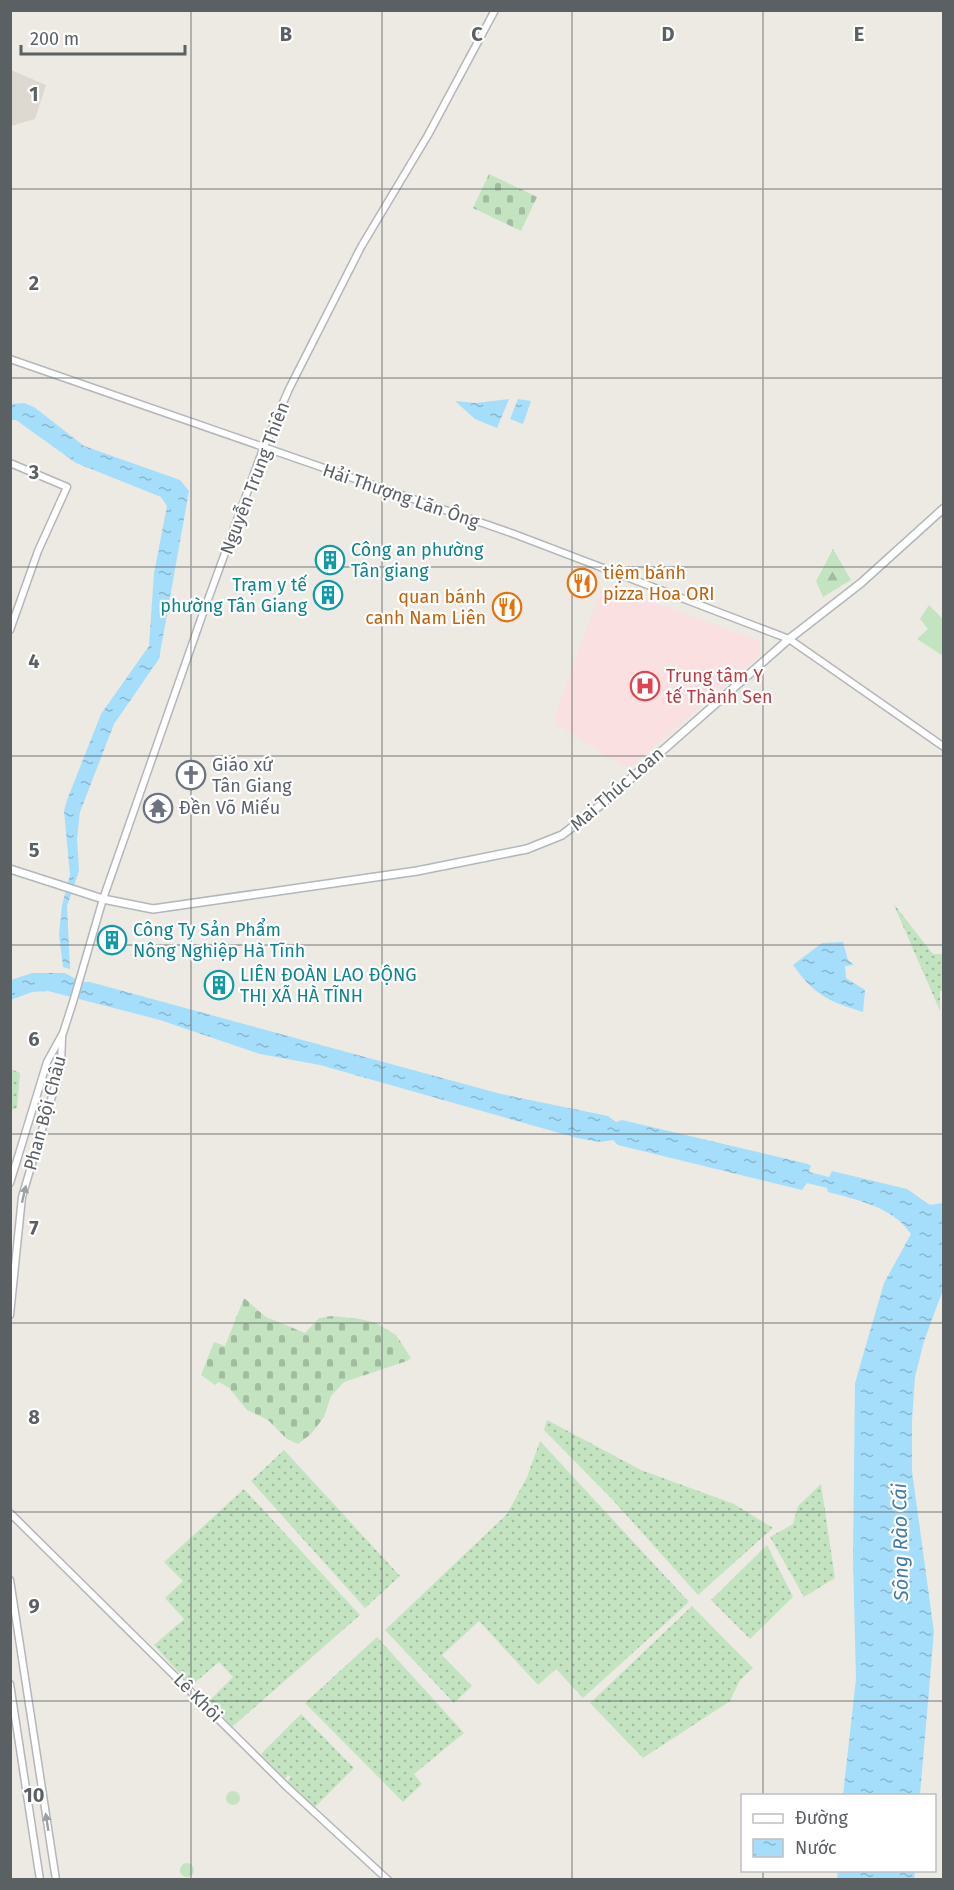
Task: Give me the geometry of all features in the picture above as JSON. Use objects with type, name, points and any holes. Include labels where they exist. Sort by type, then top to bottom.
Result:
[{"type":"main road","name":"Mai Thúc Loan","points":[[10,869],[103,899],[153,909],[417,871],[527,849],[562,835],[602,804],[789,639],[861,582],[944,508]]},
{"type":"street","name":"Nguyễn Trung Thiên","points":[[63,1034],[103,899],[202,616],[264,448],[289,388],[361,247],[428,135],[495,10]]},
{"type":"street","name":"Hải Thượng Lãn Ông","points":[[10,359],[514,534],[789,639],[944,747]]},
{"type":"street","points":[[10,463],[67,487],[38,550],[10,630]]},
{"type":"street","name":"Phan Bội Châu","points":[[10,1183],[47,1062],[63,1034]]},
{"type":"street","name":"Phan Bội Châu","points":[[10,1315],[22,1197],[61,1066],[63,1034]]},
{"type":"street","name":"Lê Khôi","points":[[10,1513],[287,1787],[388,1880]]},
{"type":"street","points":[[10,1580],[56,1880]]},
{"type":"street","points":[[10,1684],[40,1880]]},
{"type":"shaded area","points":[[11,70],[46,85],[35,119],[11,126]]},
{"type":"shaded area","name":"Trung tâm Y tế Thành Sen","points":[[608,586],[760,641],[759,656],[632,765],[622,766],[558,725],[555,716],[601,590]]},
{"type":"green space","points":[[489,174],[537,197],[521,231],[473,208]]},
{"type":"green space","points":[[833,549],[851,580],[823,597],[816,581]]},
{"type":"green space","points":[[929,605],[943,619],[943,656],[917,639],[928,629],[920,619]]},
{"type":"green space","points":[[893,903],[933,954],[943,954],[943,991],[940,991],[940,1011]]},
{"type":"green space","points":[[11,1069],[20,1073],[17,1108],[11,1110]]},
{"type":"green space","points":[[244,1298],[266,1317],[305,1333],[319,1318],[332,1316],[376,1323],[396,1335],[411,1358],[344,1382],[331,1396],[324,1417],[311,1434],[298,1444],[287,1439],[268,1420],[247,1410],[229,1388],[219,1382],[215,1385],[201,1375],[214,1342],[225,1346]]},
{"type":"green space","points":[[547,1420],[641,1470],[734,1504],[773,1528],[698,1595],[612,1499],[544,1430]]},
{"type":"green space","points":[[540,1441],[689,1602],[583,1698],[556,1669],[538,1685],[479,1621],[442,1655],[472,1686],[454,1703],[385,1630],[507,1514],[527,1477]]},
{"type":"green space","points":[[284,1450],[400,1576],[365,1608],[251,1481]]},
{"type":"green space","points":[[821,1484],[835,1578],[804,1597],[770,1537],[793,1524],[798,1506]]},
{"type":"green space","points":[[244,1489],[360,1615],[232,1727],[209,1701],[233,1677],[219,1662],[191,1686],[154,1645],[184,1619],[165,1598],[183,1581],[164,1562]]},
{"type":"green space","points":[[767,1545],[793,1597],[750,1639],[711,1600]]},
{"type":"green space","points":[[692,1606],[753,1668],[740,1680],[730,1701],[643,1758],[590,1703]]},
{"type":"green space","points":[[377,1637],[464,1733],[414,1774],[422,1784],[403,1802],[305,1703]]},
{"type":"green space","points":[[301,1714],[354,1768],[313,1809],[286,1783],[291,1777],[288,1775],[285,1779],[261,1754]]},
{"type":"green space","points":[[233,1791],[238,1793],[240,1798],[238,1803],[233,1805],[228,1803],[226,1798],[228,1793]]},
{"type":"green space","points":[[184,1863],[190,1863],[194,1870],[190,1877],[184,1877],[180,1873],[180,1867]]},
{"type":"water","points":[[509,399],[497,428],[475,419],[455,401],[476,403]]},
{"type":"water","points":[[518,399],[531,401],[523,424],[510,419]]},
{"type":"water","points":[[24,403],[34,407],[84,446],[180,480],[189,491],[159,659],[114,724],[80,812],[77,838],[79,871],[67,906],[70,969],[63,967],[59,934],[62,905],[70,875],[64,811],[101,714],[149,646],[154,573],[167,506],[161,497],[76,463],[16,420],[11,420],[10,404]]},
{"type":"water","points":[[843,942],[848,960],[854,965],[845,966],[846,978],[865,990],[863,1012],[823,996],[793,965],[822,943]]},
{"type":"water","name":"Sông Rào Cái","points":[[32,973],[65,973],[81,982],[90,982],[501,1094],[608,1116],[616,1122],[622,1120],[808,1164],[811,1166],[809,1172],[829,1177],[832,1171],[907,1189],[930,1205],[943,1203],[943,1290],[924,1341],[915,1377],[912,1421],[912,1471],[934,1632],[920,1794],[843,1794],[856,1679],[853,1560],[855,1383],[884,1283],[911,1234],[895,1217],[874,1206],[828,1192],[827,1188],[807,1183],[802,1190],[618,1145],[613,1140],[600,1142],[577,1138],[320,1065],[260,1054],[160,1020],[48,991],[32,992],[11,1000],[11,980]]},
{"type":"water","points":[[838,1872],[915,1872],[914,1880],[837,1879]]},
{"type":"place","name":"Công an phường Tân giang","points":[[330,560]]},
{"type":"place","name":"tiệm bánh pizza Hoa ORI","points":[[582,583]]},
{"type":"place","name":"Trạm y tế phường Tân Giang","points":[[328,595]]},
{"type":"place","name":"quan bánh canh Nam Liên","points":[[507,607]]},
{"type":"place","name":"Trung tâm Y tế Thành Sen","points":[[645,686]]},
{"type":"place","name":"Giáo xứ Tân Giang","points":[[191,775]]},
{"type":"place","name":"Đền Võ Miếu","points":[[158,808]]},
{"type":"place","name":"Công Ty Sản Phẩm Nông Nghiệp Hà Tĩnh","points":[[112,940]]},
{"type":"place","name":"LIÊN ĐOÀN LAO ĐỘNG THỊ XÃ HÀ TĨNH","points":[[219,985]]}]
